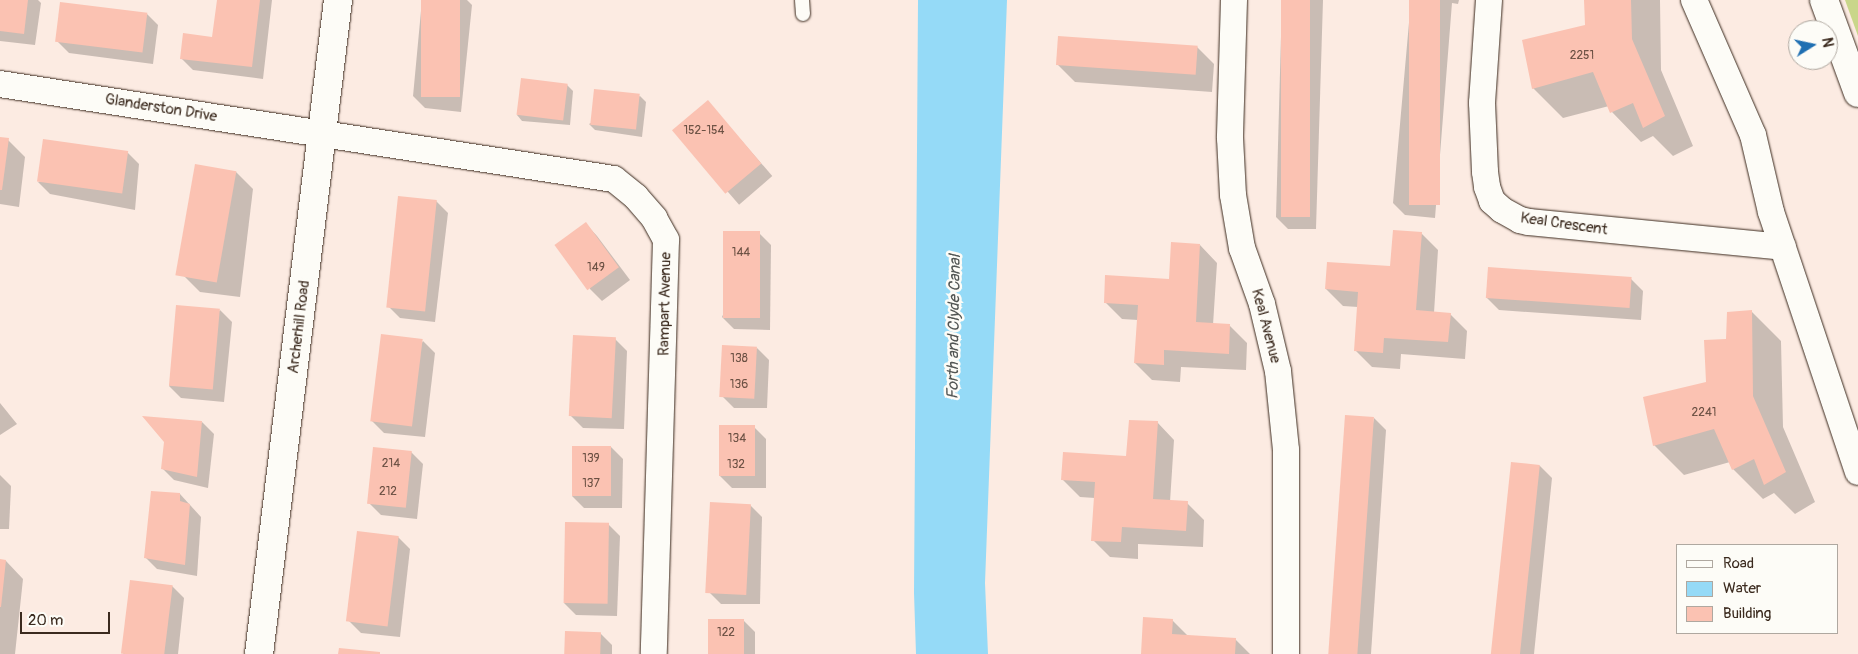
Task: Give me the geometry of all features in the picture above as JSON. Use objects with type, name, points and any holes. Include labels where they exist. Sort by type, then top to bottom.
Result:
[{"type":"street","name":"Archerhill Road","points":[[259,654],[338,0]]},
{"type":"street","name":"Keal Avenue","points":[[1234,0],[1230,138],[1233,195],[1242,248],[1262,304],[1278,371],[1286,450],[1286,654]]},
{"type":"street","name":"Keal Crescent","points":[[1489,0],[1482,103],[1485,172],[1487,187],[1492,200],[1502,210],[1520,220],[1529,222],[1783,247]]},
{"type":"street","points":[[1694,0],[1753,135],[1771,212],[1858,472]]},
{"type":"street","points":[[1824,0],[1858,93]]},
{"type":"street","name":"Glanderston Drive","points":[[0,84],[322,133]]},
{"type":"street","name":"Rampart Avenue","points":[[322,133],[614,179],[636,198],[654,218],[666,240],[654,654]]},
{"type":"lane","points":[[802,0],[803,14]]},
{"type":"green space","points":[[1845,0],[1858,0],[1858,36]]},
{"type":"water","name":"Forth and Clyde Canal","points":[[918,0],[1007,0],[985,583],[988,654],[916,654],[914,593]]},
{"type":"building","points":[[0,0],[28,0],[24,34],[0,31]]},
{"type":"building","points":[[217,0],[260,0],[252,67],[180,59],[183,33],[212,37]]},
{"type":"building","points":[[421,0],[460,0],[460,97],[421,97]]},
{"type":"building","points":[[1281,0],[1310,0],[1310,217],[1281,217]]},
{"type":"building","points":[[1409,0],[1440,0],[1440,205],[1409,205]]},
{"type":"building","points":[[1584,0],[1631,0],[1632,39],[1665,116],[1643,128],[1633,103],[1610,113],[1593,72],[1532,89],[1522,40],[1585,25]]},
{"type":"building","points":[[60,2],[147,13],[142,52],[55,42]]},
{"type":"building","points":[[1058,36],[1198,46],[1196,75],[1056,65]]},
{"type":"building","points":[[521,78],[568,84],[563,120],[516,115]]},
{"type":"building","points":[[594,89],[640,94],[636,130],[590,125]]},
{"type":"building","points":[[708,100],[761,164],[725,194],[672,130]]},
{"type":"building","points":[[0,137],[9,138],[2,190],[0,190]]},
{"type":"building","points":[[43,139],[128,151],[122,194],[37,182]]},
{"type":"building","points":[[195,164],[236,171],[217,283],[175,275]]},
{"type":"building","points":[[398,196],[437,200],[425,311],[386,307]]},
{"type":"building","points":[[586,222],[619,267],[587,290],[554,245]]},
{"type":"building","points":[[1393,230],[1422,232],[1416,310],[1451,313],[1448,342],[1384,338],[1383,353],[1354,351],[1358,292],[1325,289],[1327,262],[1390,266]]},
{"type":"building","points":[[723,231],[760,231],[760,318],[723,318]]},
{"type":"building","points":[[1171,242],[1200,244],[1196,322],[1230,324],[1229,354],[1164,350],[1164,365],[1134,363],[1138,305],[1104,303],[1105,275],[1169,279]]},
{"type":"building","points":[[1488,267],[1632,277],[1629,308],[1486,298]]},
{"type":"building","points":[[176,305],[220,309],[213,390],[169,386]]},
{"type":"building","points":[[1752,310],[1753,396],[1786,472],[1764,485],[1754,459],[1732,470],[1714,429],[1653,446],[1643,397],[1706,382],[1704,340],[1726,339],[1727,312]]},
{"type":"building","points":[[381,334],[423,339],[412,426],[370,421]]},
{"type":"building","points":[[573,335],[616,337],[612,418],[569,416]]},
{"type":"building","points":[[722,345],[757,347],[754,399],[719,397]]},
{"type":"building","points":[[1345,415],[1374,417],[1357,654],[1328,654]]},
{"type":"building","points":[[142,416],[202,421],[197,477],[161,469],[164,442]]},
{"type":"building","points":[[1129,420],[1158,421],[1153,499],[1188,501],[1186,531],[1122,527],[1121,542],[1091,541],[1095,482],[1061,480],[1063,452],[1126,456]]},
{"type":"building","points":[[719,425],[755,425],[755,476],[719,476]]},
{"type":"building","points":[[572,446],[611,446],[611,496],[572,496]]},
{"type":"building","points":[[373,447],[412,451],[406,508],[367,504]]},
{"type":"building","points":[[1511,462],[1540,465],[1520,654],[1491,654]]},
{"type":"building","points":[[151,491],[180,493],[180,501],[190,504],[185,565],[144,558]]},
{"type":"building","points":[[710,502],[751,504],[746,595],[705,593]]},
{"type":"building","points":[[565,522],[609,523],[608,604],[564,603]]},
{"type":"building","points":[[357,531],[399,536],[388,626],[346,621]]},
{"type":"building","points":[[0,559],[6,560],[1,607],[0,607]]},
{"type":"building","points":[[130,580],[173,585],[164,654],[121,653]]},
{"type":"building","points":[[1143,617],[1173,619],[1172,634],[1236,638],[1235,654],[1141,654]]},
{"type":"building","points":[[708,619],[744,619],[744,654],[708,654]]},
{"type":"building","points":[[565,631],[601,632],[600,654],[564,654]]},
{"type":"building","points":[[339,648],[380,652],[380,654],[338,654]]}]
